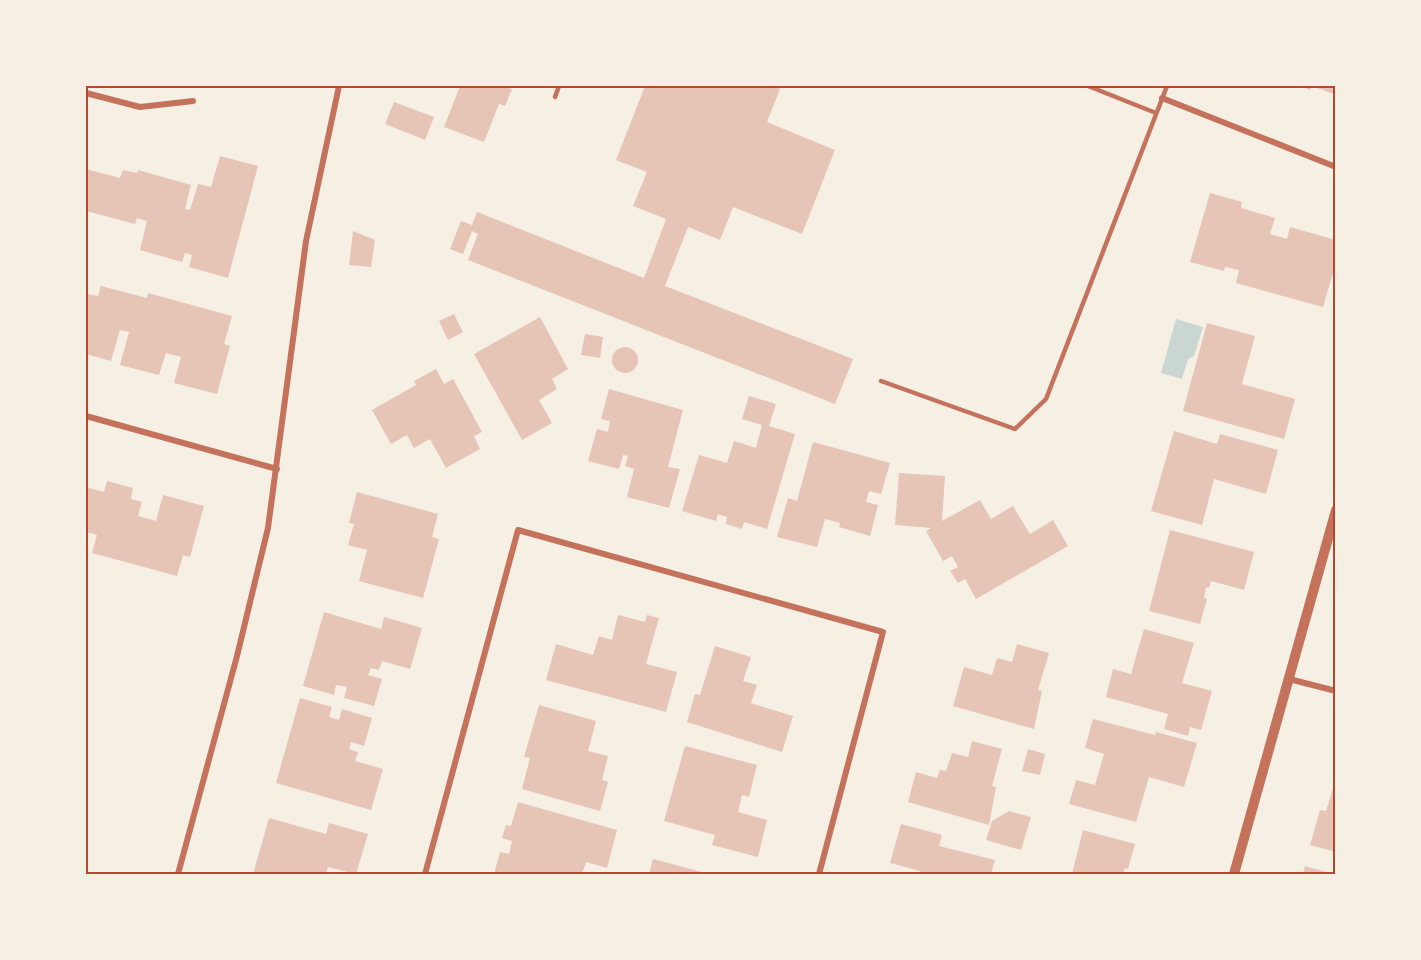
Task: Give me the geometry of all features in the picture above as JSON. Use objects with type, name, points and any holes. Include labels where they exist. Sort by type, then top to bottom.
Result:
[{"type":"street","points":[[178,874],[257,579],[277,469],[306,241],[339,86]]},
{"type":"street","points":[[86,93],[140,107],[193,101]]},
{"type":"street","points":[[1162,98],[1335,167]]},
{"type":"street","points":[[86,416],[277,469]]},
{"type":"street","points":[[1234,874],[1335,510]]},
{"type":"street","points":[[425,874],[518,530],[883,632],[819,874]]},
{"type":"street","points":[[1289,679],[1335,691]]},
{"type":"lane","points":[[555,97],[559,86]]},
{"type":"lane","points":[[1088,86],[1156,113]]},
{"type":"lane","points":[[881,381],[1015,429],[1046,399],[1167,86]]},
{"type":"shaded area","points":[[1176,319],[1203,327],[1194,356],[1188,359],[1182,379],[1161,373]]},
{"type":"building","points":[[460,86],[502,86],[512,89],[505,106],[499,104],[484,142],[444,127]]},
{"type":"building","points":[[645,86],[680,88],[681,86],[771,86],[780,89],[767,122],[835,150],[802,234],[733,207],[720,240],[688,227],[665,286],[853,359],[835,404],[468,260],[478,234],[472,231],[463,254],[450,249],[461,221],[472,225],[477,212],[644,278],[666,219],[633,206],[647,172],[616,160]]},
{"type":"building","points":[[1300,86],[1312,86],[1310,90]]},
{"type":"building","points":[[1312,86],[1336,86],[1336,95]]},
{"type":"building","points":[[394,102],[434,117],[425,140],[385,124]]},
{"type":"building","points":[[220,156],[258,166],[228,278],[189,267],[192,255],[185,253],[182,262],[140,250],[147,221],[137,218],[135,224],[86,211],[86,169],[120,178],[123,170],[137,173],[138,170],[191,185],[185,209],[190,210],[198,184],[211,187]]},
{"type":"building","points":[[1210,193],[1242,202],[1241,208],[1275,218],[1270,234],[1287,239],[1290,227],[1336,240],[1336,263],[1323,307],[1236,283],[1239,270],[1225,267],[1224,271],[1190,262]]},
{"type":"building","points":[[353,231],[375,240],[371,267],[349,265]]},
{"type":"building","points":[[101,286],[147,298],[148,293],[232,316],[224,344],[230,346],[217,394],[174,383],[181,357],[166,353],[159,375],[120,365],[129,332],[120,330],[111,361],[86,354],[86,302],[88,294],[98,296]]},
{"type":"building","points":[[454,314],[463,332],[448,340],[439,321]]},
{"type":"building","points":[[540,317],[568,369],[552,379],[557,389],[539,400],[552,423],[522,440],[474,354]]},
{"type":"building","points":[[1207,323],[1255,336],[1242,384],[1295,399],[1284,439],[1183,411]]},
{"type":"building","points":[[585,334],[603,337],[600,358],[581,355]]},
{"type":"building","points":[[625,347],[634,351],[638,360],[634,369],[625,373],[616,369],[612,360],[616,351]]},
{"type":"building","points":[[436,369],[444,384],[453,379],[482,432],[474,436],[480,449],[446,468],[430,439],[414,448],[407,435],[391,444],[372,410],[416,385],[414,381]]},
{"type":"building","points":[[609,389],[683,410],[668,467],[680,469],[669,508],[627,497],[634,469],[625,466],[628,456],[623,455],[619,469],[588,461],[597,429],[608,432],[610,421],[601,419]]},
{"type":"building","points":[[749,396],[776,404],[769,426],[795,434],[767,529],[744,522],[742,529],[726,524],[727,517],[718,514],[716,521],[682,511],[699,455],[727,463],[734,441],[756,448],[762,425],[742,419]]},
{"type":"building","points":[[1174,431],[1217,444],[1220,434],[1278,450],[1266,494],[1214,479],[1202,525],[1151,511]]},
{"type":"building","points":[[813,442],[890,463],[881,494],[869,491],[866,502],[878,505],[870,536],[839,527],[840,523],[825,519],[817,547],[777,537],[788,498],[797,501]]},
{"type":"building","points":[[899,473],[945,476],[942,521],[980,500],[991,519],[1013,506],[1030,534],[1053,520],[1068,546],[976,599],[965,579],[958,583],[950,571],[958,567],[952,556],[943,561],[926,531],[931,528],[895,525]]},
{"type":"building","points":[[107,481],[133,488],[131,499],[142,502],[138,516],[156,521],[163,495],[204,506],[190,557],[183,555],[177,576],[92,553],[97,535],[86,532],[86,487],[104,492]]},
{"type":"building","points":[[357,492],[438,514],[432,537],[439,539],[423,598],[359,581],[367,550],[348,545],[354,524],[349,523]]},
{"type":"building","points":[[1170,530],[1254,552],[1244,590],[1211,581],[1209,588],[1206,587],[1204,598],[1207,599],[1200,624],[1149,611]]},
{"type":"building","points":[[324,612],[381,629],[384,617],[422,628],[410,669],[382,661],[379,670],[371,668],[368,675],[382,679],[374,706],[344,698],[347,687],[336,685],[334,695],[303,686]]},
{"type":"building","points":[[618,615],[645,622],[647,615],[659,618],[646,664],[677,672],[666,712],[546,680],[556,644],[593,655],[599,636],[612,640]]},
{"type":"building","points":[[1144,629],[1194,643],[1182,683],[1212,691],[1201,730],[1190,727],[1188,736],[1164,729],[1168,714],[1106,697],[1113,669],[1131,674]]},
{"type":"building","points":[[1017,644],[1049,653],[1038,690],[1042,691],[1034,729],[953,706],[964,667],[992,675],[997,658],[1012,662]]},
{"type":"building","points":[[715,646],[751,657],[743,681],[757,685],[751,703],[793,716],[782,752],[687,722],[695,694],[700,695]]},
{"type":"building","points":[[300,698],[332,707],[329,717],[339,720],[342,709],[372,718],[364,746],[351,742],[349,749],[358,752],[355,761],[383,769],[371,810],[276,783]]},
{"type":"building","points":[[539,705],[596,721],[588,751],[608,756],[602,780],[608,782],[600,811],[522,789],[530,758],[524,757]]},
{"type":"building","points":[[1093,719],[1197,743],[1184,787],[1149,777],[1136,822],[1069,804],[1076,780],[1095,785],[1104,754],[1085,748]]},
{"type":"building","points":[[972,741],[1002,749],[992,786],[996,787],[989,825],[908,802],[916,772],[937,778],[940,770],[946,771],[952,753],[968,757]]},
{"type":"building","points":[[685,746],[757,765],[749,797],[742,795],[738,812],[767,820],[758,857],[712,845],[715,835],[664,821]]},
{"type":"building","points":[[1028,749],[1045,754],[1040,775],[1022,771]]},
{"type":"building","points":[[1336,778],[1336,852],[1310,845],[1320,810],[1326,811]]},
{"type":"building","points":[[518,802],[617,830],[607,868],[586,862],[582,874],[562,872],[561,874],[494,874],[500,852],[509,854],[512,841],[502,838],[506,825],[511,826]]},
{"type":"building","points":[[1009,811],[1031,817],[1021,850],[986,840],[992,821]]},
{"type":"building","points":[[269,818],[326,834],[329,823],[368,834],[356,874],[328,867],[326,874],[253,874]]},
{"type":"building","points":[[901,824],[942,835],[939,846],[995,860],[991,874],[919,874],[920,871],[890,863]]},
{"type":"building","points":[[1083,830],[1135,844],[1128,869],[1125,868],[1123,874],[1072,874]]},
{"type":"building","points":[[653,859],[709,874],[649,874]]},
{"type":"building","points":[[1305,866],[1333,874],[1303,874]]}]
